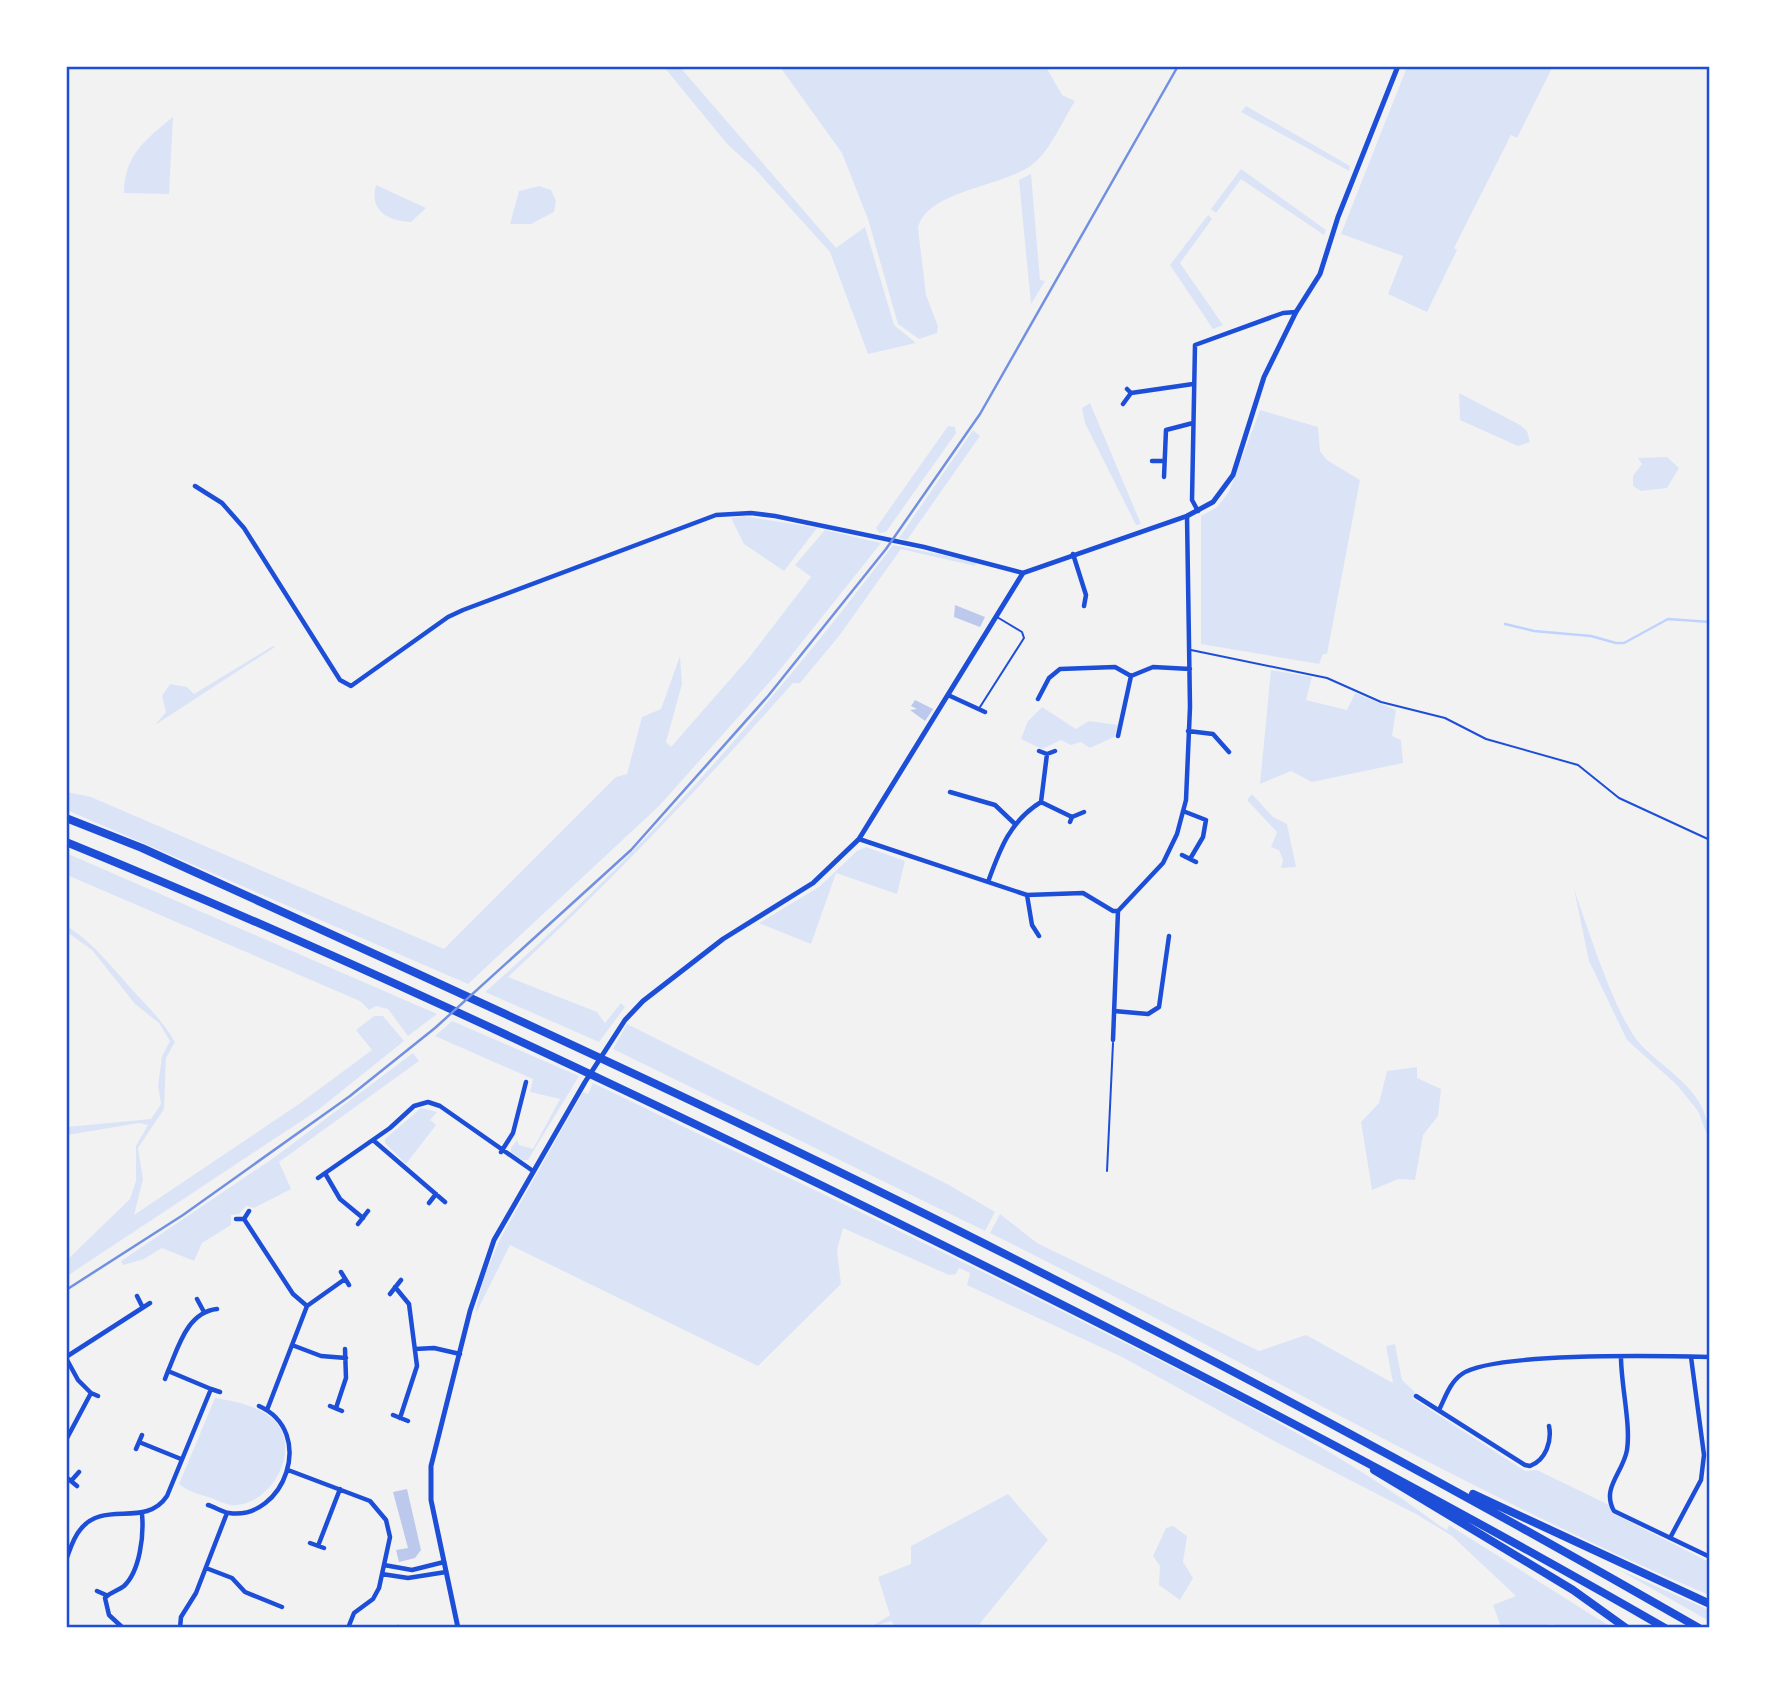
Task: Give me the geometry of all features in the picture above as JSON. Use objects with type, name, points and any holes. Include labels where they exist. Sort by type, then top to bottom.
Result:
[{"type":"highway","points":[[66,817],[592,1053],[1050,1276],[1410,1465],[1699,1628]]},
{"type":"highway","points":[[66,842],[462,1012],[1046,1294],[1468,1514],[1665,1628]]},
{"type":"highway","points":[[1308,1429],[1573,1590],[1626,1628]]},
{"type":"highway","points":[[1410,1465],[1710,1604]]},
{"type":"street","points":[[195,486],[222,503],[244,528],[340,680],[351,686],[361,682],[448,617],[701,520],[751,513],[924,547],[1023,573],[1187,516],[1213,502],[1233,475],[1256,397],[1296,312],[1320,274],[1338,217],[1398,66]]},
{"type":"street","points":[[1198,511],[1192,500],[1195,345],[1283,313],[1296,312]]},
{"type":"street","points":[[1123,404],[1129,391],[1193,384]]},
{"type":"street","points":[[1164,477],[1166,430],[1193,423]]},
{"type":"street","points":[[1152,461],[1164,461]]},
{"type":"street","points":[[1113,1040],[1118,911],[1163,863],[1183,811],[1190,650],[1187,516]]},
{"type":"street","points":[[1073,554],[1086,596],[1084,606]]},
{"type":"street","points":[[458,1628],[429,1474],[486,1258],[533,1171],[614,1034],[643,1001],[723,939],[813,883],[859,839],[1023,573]]},
{"type":"street","points":[[1086,596],[1094,600]]},
{"type":"street","points":[[1038,699],[1049,678],[1060,669],[1115,667],[1131,676]]},
{"type":"street","points":[[1131,676],[1153,667],[1189,669]]},
{"type":"street","points":[[1118,736],[1131,676]]},
{"type":"street","points":[[948,695],[982,710]]},
{"type":"street","points":[[1188,730],[1224,738],[1229,752]]},
{"type":"street","points":[[1039,751],[1047,754],[1055,751]]},
{"type":"street","points":[[988,882],[1001,845],[1015,824],[1041,802],[1047,754]]},
{"type":"street","points":[[959,795],[961,788]]},
{"type":"street","points":[[950,793],[995,805],[1015,824]]},
{"type":"street","points":[[1041,802],[1071,820],[1084,812]]},
{"type":"street","points":[[1183,811],[1206,820],[1203,837],[1189,859]]},
{"type":"street","points":[[859,839],[1027,895],[1083,893],[1108,909],[1118,911]]},
{"type":"street","points":[[1182,855],[1196,862]]},
{"type":"street","points":[[1027,895],[1032,925],[1039,936]]},
{"type":"street","points":[[1114,1011],[1148,1013],[1155,1012],[1159,1007],[1169,936]]},
{"type":"street","points":[[501,1152],[513,1133],[526,1082]]},
{"type":"street","points":[[318,1178],[326,1175],[414,1107],[429,1102],[440,1106],[501,1152],[533,1171]]},
{"type":"street","points":[[509,1113],[518,1115]]},
{"type":"street","points":[[373,1140],[445,1202]]},
{"type":"street","points":[[326,1175],[340,1199],[363,1218]]},
{"type":"street","points":[[429,1203],[436,1194]]},
{"type":"street","points":[[244,1219],[248,1211]]},
{"type":"street","points":[[358,1224],[368,1211]]},
{"type":"street","points":[[236,1219],[244,1219]]},
{"type":"street","points":[[244,1219],[293,1294],[307,1307]]},
{"type":"street","points":[[341,1272],[349,1285]]},
{"type":"street","points":[[267,1410],[307,1307],[345,1279]]},
{"type":"street","points":[[390,1294],[401,1280]]},
{"type":"street","points":[[395,1287],[409,1304],[415,1349],[416,1376],[400,1418]]},
{"type":"street","points":[[137,1296],[142,1306]]},
{"type":"street","points":[[197,1300],[204,1312]]},
{"type":"street","points":[[98,1396],[78,1380],[66,1358],[150,1303]]},
{"type":"street","points":[[165,1379],[184,1334],[204,1312],[217,1309]]},
{"type":"street","points":[[292,1345],[321,1356],[346,1358]]},
{"type":"street","points":[[415,1349],[435,1348],[460,1354]]},
{"type":"street","points":[[336,1408],[346,1378],[345,1349]]},
{"type":"street","points":[[1621,1357],[1628,1442],[1624,1462],[1608,1500],[1614,1511],[1710,1557]]},
{"type":"street","points":[[1670,1538],[1704,1470],[1691,1357]]},
{"type":"street","points":[[1439,1410],[1454,1381],[1474,1369],[1566,1358],[1710,1357]]},
{"type":"street","points":[[168,1371],[220,1392]]},
{"type":"street","points":[[67,1557],[81,1528],[104,1514],[142,1514],[159,1505],[169,1490],[211,1389]]},
{"type":"street","points":[[66,1440],[91,1393]]},
{"type":"street","points":[[1416,1396],[1530,1466],[1541,1459],[1549,1444],[1549,1426]]},
{"type":"street","points":[[208,1505],[227,1513],[244,1511],[267,1500],[288,1470],[291,1447],[287,1431],[267,1410],[259,1406]]},
{"type":"street","points":[[330,1406],[342,1411]]},
{"type":"street","points":[[393,1415],[408,1421]]},
{"type":"street","points":[[136,1449],[142,1435]]},
{"type":"street","points":[[139,1442],[181,1459]]},
{"type":"street","points":[[288,1470],[370,1501],[382,1512],[390,1537],[382,1574],[375,1596],[354,1613],[348,1628]]},
{"type":"street","points":[[77,1486],[69,1479],[79,1472]]},
{"type":"street","points":[[310,1543],[321,1547],[340,1489]]},
{"type":"street","points":[[169,1490],[178,1494]]},
{"type":"street","points":[[180,1628],[181,1617],[196,1593],[227,1513]]},
{"type":"street","points":[[97,1591],[106,1595],[121,1588],[131,1575],[142,1540],[142,1514]]},
{"type":"street","points":[[384,1565],[412,1570],[444,1562]]},
{"type":"street","points":[[206,1568],[232,1578],[245,1592],[282,1607]]},
{"type":"street","points":[[382,1574],[408,1578],[446,1572]]},
{"type":"street","points":[[106,1595],[107,1611],[123,1628]]},
{"type":"lane","points":[[982,710],[1024,638],[1022,632],[996,617]]},
{"type":"lane","points":[[1190,650],[1327,678],[1381,702],[1445,718],[1486,739],[1578,765],[1619,798],[1640,810],[1710,840]]},
{"type":"lane","points":[[1107,1171],[1113,1040]]},
{"type":"shaded area","points":[[664,67],[680,67],[836,248],[865,227],[894,325],[916,343],[868,354],[830,252],[756,170],[728,145]]},
{"type":"shaded area","points":[[780,67],[1046,67],[1062,95],[1075,101],[1051,143],[1033,164],[1020,172],[951,197],[924,215],[918,228],[926,295],[938,326],[937,333],[919,339],[898,324],[868,219],[842,153]]},
{"type":"shaded area","points":[[1407,67],[1552,68],[1517,138],[1511,135],[1454,248],[1457,250],[1427,312],[1388,294],[1403,256],[1341,234]]},
{"type":"shaded area","points":[[1246,106],[1350,166],[1349,171],[1241,112]]},
{"type":"shaded area","points":[[173,117],[169,194],[124,193],[132,158],[146,141]]},
{"type":"shaded area","points":[[1241,169],[1326,230],[1324,235],[1241,179],[1216,213],[1211,209]]},
{"type":"shaded area","points":[[1031,174],[1040,280],[1045,281],[1031,304],[1019,180]]},
{"type":"shaded area","points":[[376,185],[426,208],[411,222],[394,219],[378,207],[375,201]]},
{"type":"shaded area","points":[[539,186],[551,190],[556,201],[554,212],[531,224],[510,224],[519,191]]},
{"type":"shaded area","points":[[1208,215],[1212,219],[1180,263],[1223,325],[1213,329],[1170,265]]},
{"type":"shaded area","points":[[1459,393],[1520,425],[1527,431],[1530,442],[1518,446],[1460,420]]},
{"type":"shaded area","points":[[1090,403],[1141,524],[1136,525],[1085,423],[1082,408]]},
{"type":"shaded area","points":[[1260,410],[1318,427],[1320,451],[1327,460],[1360,480],[1327,654],[1323,654],[1319,664],[1201,644],[1201,516],[1217,507],[1229,492]]},
{"type":"shaded area","points":[[948,426],[955,427],[956,433],[886,532],[879,533],[876,528]]},
{"type":"shaded area","points":[[973,430],[980,436],[907,540],[899,538]]},
{"type":"shaded area","points":[[1667,457],[1679,468],[1667,488],[1641,491],[1633,486],[1633,476],[1642,464],[1638,458]]},
{"type":"shaded area","points":[[744,516],[817,528],[784,571],[744,544],[731,518]]},
{"type":"shaded area","points":[[825,530],[881,543],[775,676],[659,806],[468,984],[67,810],[67,792],[91,797],[444,949],[616,777],[627,774],[642,717],[661,709],[680,656],[682,684],[666,742],[671,747],[748,659],[811,577],[795,565]]},
{"type":"shaded area","points":[[893,545],[976,562],[975,566],[901,549],[839,636],[800,683],[793,683],[654,833],[508,977],[597,1012],[605,1023],[621,1003],[625,1007],[599,1042],[485,992],[596,889],[649,835],[799,664]]},
{"type":"shaded area","points":[[275,647],[155,725],[166,712],[162,696],[170,684],[187,687],[194,694]]},
{"type":"shaded area","points":[[1271,670],[1312,677],[1306,700],[1347,710],[1355,693],[1396,710],[1392,736],[1401,740],[1403,763],[1312,782],[1291,771],[1260,784]]},
{"type":"shaded area","points":[[1042,707],[1076,729],[1089,721],[1118,725],[1114,737],[1090,748],[1081,742],[1071,745],[1061,740],[1042,749],[1021,739],[1028,721]]},
{"type":"shaded area","points":[[1252,794],[1273,817],[1287,824],[1296,867],[1281,868],[1283,860],[1279,850],[1271,847],[1277,832],[1247,800]]},
{"type":"shaded area","points":[[866,847],[905,861],[897,894],[836,873],[811,944],[759,923],[819,887],[857,851]]},
{"type":"shaded area","points":[[66,853],[437,1014],[408,1036],[388,1009],[376,1006],[369,1010],[360,1001],[67,875]]},
{"type":"shaded area","points":[[1574,889],[1604,973],[1623,1016],[1643,1047],[1688,1087],[1696,1098],[1708,1124],[1709,1140],[1698,1111],[1677,1085],[1627,1040],[1589,961]]},
{"type":"shaded area","points":[[67,926],[104,958],[158,1017],[175,1042],[166,1058],[164,1109],[138,1148],[143,1179],[134,1215],[299,1104],[372,1050],[356,1030],[374,1016],[383,1016],[404,1041],[318,1110],[67,1276],[67,1260],[130,1199],[136,1181],[136,1146],[148,1125],[139,1123],[67,1135],[67,1127],[151,1119],[161,1104],[158,1086],[162,1056],[170,1041],[159,1023],[135,1004],[92,950],[67,932]]},
{"type":"shaded area","points":[[452,1021],[579,1076],[528,1160],[522,1160],[511,1152],[511,1148],[517,1140],[519,1145],[533,1149],[560,1099],[530,1092],[533,1079],[435,1036]]},
{"type":"shaded area","points":[[627,1024],[949,1185],[995,1212],[985,1231],[613,1049]]},
{"type":"shaded area","points":[[413,1053],[419,1061],[279,1162],[291,1189],[254,1208],[246,1206],[239,1214],[231,1215],[231,1225],[202,1243],[194,1261],[162,1248],[144,1259],[123,1265],[121,1261],[275,1157]]},
{"type":"shaded area","points":[[1417,1067],[1417,1078],[1441,1089],[1438,1116],[1423,1135],[1415,1180],[1398,1179],[1372,1190],[1361,1122],[1379,1103],[1387,1071]]},
{"type":"shaded area","points":[[593,1083],[975,1268],[1232,1398],[1318,1445],[1440,1526],[1447,1530],[1449,1525],[1611,1627],[1561,1627],[1552,1624],[1540,1627],[1501,1627],[1493,1605],[1516,1596],[1452,1536],[1416,1514],[1276,1442],[1122,1357],[967,1285],[970,1273],[959,1268],[956,1274],[949,1275],[843,1228],[837,1250],[841,1284],[758,1366],[510,1245],[475,1315],[483,1280],[500,1239],[583,1092],[588,1094]]},
{"type":"shaded area","points":[[421,1108],[437,1112],[430,1120],[436,1125],[406,1164],[385,1143],[385,1139]]},
{"type":"shaded area","points":[[1000,1214],[1037,1243],[1259,1351],[1306,1335],[1393,1383],[1386,1346],[1395,1344],[1402,1380],[1415,1392],[1412,1398],[1525,1471],[1537,1470],[1609,1505],[1612,1513],[1709,1562],[1709,1595],[1526,1511],[1436,1466],[990,1233]]},
{"type":"shaded area","points":[[215,1398],[253,1407],[273,1419],[282,1431],[285,1444],[280,1471],[272,1484],[250,1502],[226,1504],[190,1491],[179,1484]]},
{"type":"shaded area","points":[[1008,1494],[1048,1540],[977,1627],[896,1627],[891,1621],[871,1627],[890,1615],[878,1577],[911,1564],[911,1546]]},
{"type":"shaded area","points":[[1173,1526],[1187,1536],[1183,1562],[1193,1578],[1180,1600],[1159,1585],[1160,1566],[1153,1556],[1166,1528]]},
{"type":"shaded area","points":[[1620,1570],[1709,1610],[1709,1621],[1623,1572]]},
{"type":"building","points":[[955,605],[985,617],[980,627],[954,617]]},
{"type":"building","points":[[915,700],[933,709],[925,721],[910,710],[917,709],[911,706]]},
{"type":"building","points":[[407,1489],[421,1550],[415,1558],[399,1562],[396,1550],[408,1548],[393,1492]]},
{"type":"waterway","points":[[1505,624],[1534,631],[1591,636],[1624,643],[1668,619],[1710,622]]},
{"type":"railway","points":[[66,1290],[183,1215],[350,1096],[435,1028],[631,850],[768,696],[886,549],[980,414],[1178,66]]}]
